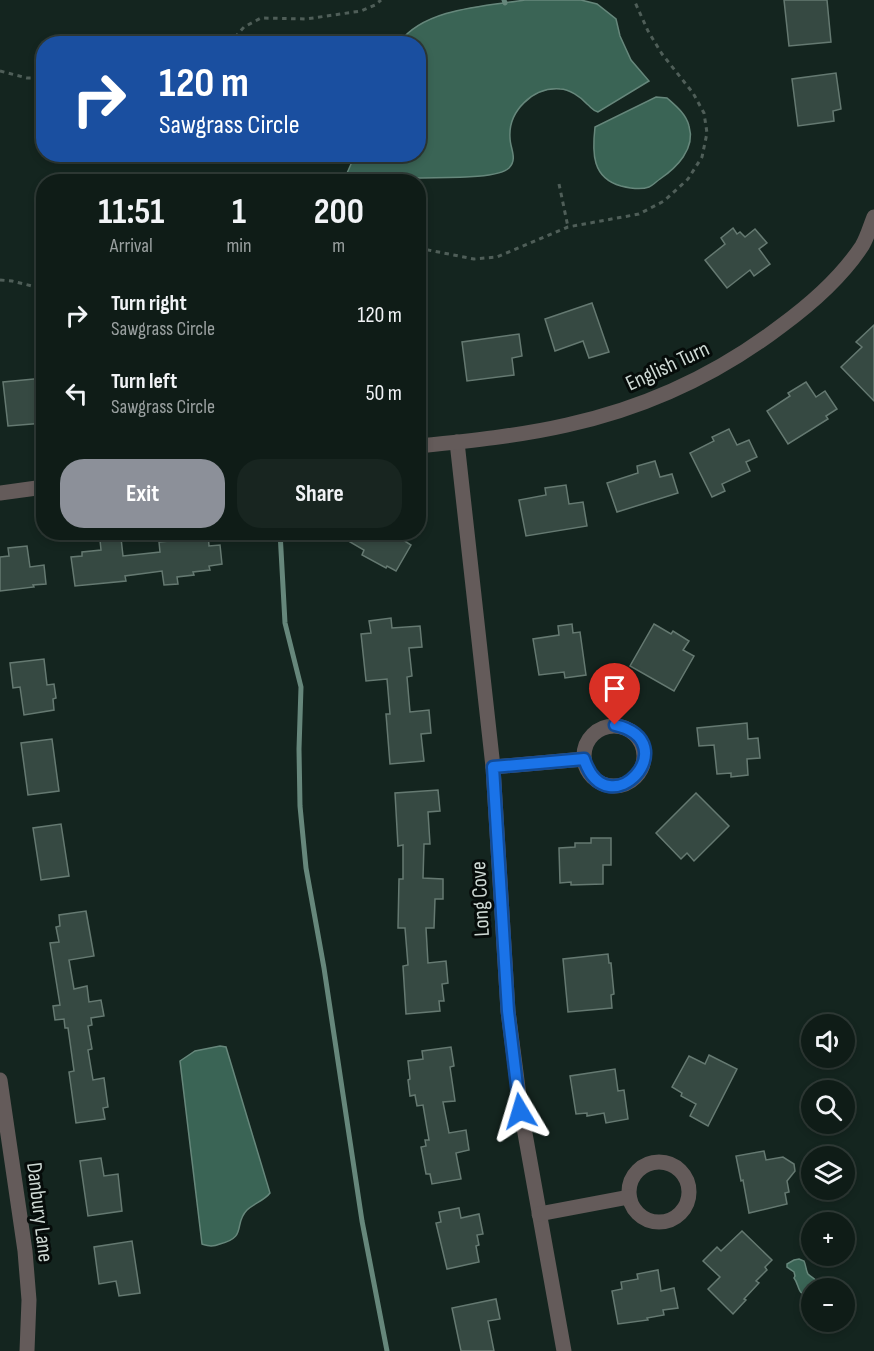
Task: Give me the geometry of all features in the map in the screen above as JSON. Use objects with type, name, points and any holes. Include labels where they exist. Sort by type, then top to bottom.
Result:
[{"type":"street","name":"English Turn","points":[[426,445],[528,433],[569,425],[634,406],[703,376],[753,348],[804,309],[868,248],[874,217]]},
{"type":"street","name":"Long Cove","points":[[457,442],[493,767],[508,1011],[520,1111],[564,1351]]},
{"type":"street","points":[[0,493],[36,488]]},
{"type":"street","points":[[615,725],[627,728],[637,736],[643,746],[645,759],[641,771],[632,780],[621,785],[608,785],[597,780],[588,771],[584,759],[586,746],[592,735],[602,728],[615,725]]},
{"type":"street","points":[[493,767],[584,759]]},
{"type":"street","name":"Danbury Lane","points":[[0,1080],[25,1251],[28,1300],[27,1351]]},
{"type":"street","points":[[539,1214],[629,1197]]},
{"type":"path","points":[[236,36],[244,27],[261,18],[306,19],[328,16],[361,11],[375,6],[381,0]]},
{"type":"path","points":[[426,250],[474,259],[497,257],[568,227],[639,214],[664,201],[688,179],[702,157],[707,133],[704,113],[693,93],[662,54],[648,31],[634,0]]},
{"type":"path","points":[[0,71],[36,78]]},
{"type":"path","points":[[559,184],[568,227]]},
{"type":"path","points":[[0,280],[36,287]]},
{"type":"shaded area","points":[[525,0],[581,0],[597,4],[616,19],[620,36],[631,60],[649,81],[598,112],[578,96],[563,89],[550,89],[532,97],[524,103],[513,119],[510,138],[513,161],[509,168],[502,172],[452,178],[426,178],[426,174],[347,174],[352,162],[426,162],[426,36],[405,36],[424,22],[475,7]]},
{"type":"shaded area","points":[[656,97],[667,98],[686,118],[690,134],[687,150],[672,169],[649,187],[631,188],[611,182],[599,171],[596,163],[595,127]]},
{"type":"shaded area","points":[[226,1047],[270,1193],[243,1215],[234,1238],[211,1246],[202,1244],[180,1061],[195,1051]]},
{"type":"shaded area","points":[[794,1260],[801,1260],[801,1266],[806,1266],[808,1274],[813,1278],[801,1278],[801,1292],[794,1278],[794,1272],[787,1267],[787,1264]]},
{"type":"building","points":[[784,0],[827,0],[831,42],[789,46]]},
{"type":"building","points":[[836,73],[841,109],[833,111],[834,121],[798,126],[792,79]]},
{"type":"building","points":[[733,228],[737,234],[740,232],[745,237],[755,229],[767,243],[759,249],[770,264],[754,276],[750,270],[727,288],[705,260],[725,244],[721,238]]},
{"type":"building","points":[[592,303],[609,352],[589,358],[583,341],[555,351],[545,319]]},
{"type":"building","points":[[874,325],[874,401],[841,367],[862,347],[856,342]]},
{"type":"building","points":[[519,334],[522,356],[512,358],[514,375],[467,381],[462,342]]},
{"type":"building","points":[[36,379],[36,424],[8,426],[3,382]]},
{"type":"building","points":[[806,382],[816,397],[825,391],[837,409],[826,416],[828,419],[788,444],[767,411],[790,396],[788,393]]},
{"type":"building","points":[[729,429],[737,445],[749,440],[757,457],[746,462],[750,471],[722,484],[725,491],[712,497],[690,453],[714,441],[712,437]]},
{"type":"building","points":[[655,461],[660,477],[672,474],[678,493],[617,512],[607,483],[638,473],[637,466]]},
{"type":"building","points":[[566,485],[569,504],[583,502],[587,526],[526,536],[519,500],[546,495],[545,488]]},
{"type":"building","points":[[100,540],[121,540],[123,556],[160,552],[159,542],[209,540],[209,546],[220,545],[222,564],[209,566],[210,570],[193,572],[194,575],[177,577],[178,584],[164,585],[162,571],[125,576],[126,581],[75,586],[71,557],[82,556],[82,552],[101,550]]},
{"type":"building","points":[[347,540],[403,540],[411,545],[396,571],[362,555],[364,550]]},
{"type":"building","points":[[27,546],[30,567],[44,565],[46,584],[0,591],[0,557],[9,556],[8,548]]},
{"type":"building","points":[[391,618],[392,628],[420,626],[422,647],[409,648],[412,676],[407,677],[410,712],[429,710],[431,733],[421,734],[424,761],[390,764],[386,714],[390,714],[387,679],[366,681],[361,634],[371,633],[369,621]]},
{"type":"building","points":[[572,624],[573,633],[580,632],[586,675],[565,678],[564,672],[539,675],[533,639],[559,635],[558,626]]},
{"type":"building","points":[[654,624],[671,634],[673,631],[689,641],[683,650],[694,656],[674,691],[630,666]]},
{"type":"building","points":[[44,659],[47,685],[54,684],[56,698],[53,699],[54,710],[24,715],[20,687],[13,688],[10,663]]},
{"type":"building","points":[[747,723],[748,739],[758,738],[760,758],[747,759],[748,775],[731,777],[731,773],[717,774],[714,745],[699,746],[697,728]]},
{"type":"building","points":[[52,739],[59,791],[28,795],[21,743]]},
{"type":"building","points":[[438,790],[440,811],[428,812],[430,844],[424,844],[423,878],[443,879],[443,899],[435,899],[434,928],[426,928],[428,963],[446,961],[448,983],[442,984],[444,1001],[439,1001],[440,1011],[406,1014],[403,966],[408,965],[405,928],[398,928],[399,879],[403,879],[403,845],[398,846],[395,793]]},
{"type":"building","points":[[696,793],[729,826],[694,861],[687,853],[681,859],[656,833]]},
{"type":"building","points":[[61,824],[69,876],[41,880],[33,828]]},
{"type":"building","points":[[591,838],[611,838],[611,865],[603,865],[603,884],[560,883],[559,848],[575,847],[575,843],[591,843]]},
{"type":"building","points":[[86,911],[94,956],[69,960],[74,989],[87,986],[89,1002],[101,1000],[104,1016],[91,1018],[92,1025],[88,1026],[92,1049],[88,1050],[93,1080],[104,1078],[108,1107],[103,1108],[105,1119],[76,1123],[69,1072],[74,1071],[68,1028],[65,1028],[64,1019],[55,1020],[53,1006],[60,1005],[50,943],[59,942],[56,927],[60,926],[59,915]]},
{"type":"building","points":[[608,954],[614,994],[611,995],[612,1008],[568,1012],[563,959]]},
{"type":"building","points":[[451,1047],[454,1066],[450,1067],[455,1101],[443,1102],[449,1133],[466,1130],[469,1150],[456,1153],[461,1179],[432,1184],[430,1174],[426,1174],[421,1147],[426,1146],[425,1140],[429,1140],[423,1105],[417,1106],[415,1095],[410,1096],[408,1061],[423,1059],[422,1051]]},
{"type":"building","points":[[709,1055],[737,1069],[708,1126],[690,1116],[696,1104],[681,1096],[682,1093],[672,1087],[689,1056],[705,1064]]},
{"type":"building","points":[[615,1069],[618,1091],[624,1090],[628,1119],[606,1123],[604,1113],[587,1116],[587,1113],[576,1114],[570,1076]]},
{"type":"building","points":[[764,1151],[766,1160],[783,1157],[794,1164],[795,1171],[787,1181],[789,1192],[785,1193],[787,1204],[749,1213],[736,1156]]},
{"type":"building","points":[[101,1158],[104,1176],[118,1174],[122,1211],[88,1216],[80,1161]]},
{"type":"building","points":[[459,1208],[461,1218],[479,1214],[483,1234],[477,1235],[479,1245],[476,1246],[479,1262],[447,1269],[436,1223],[441,1222],[439,1212]]},
{"type":"building","points":[[742,1231],[772,1260],[765,1267],[767,1270],[756,1281],[759,1283],[733,1314],[708,1289],[720,1277],[703,1261],[717,1247],[721,1251]]},
{"type":"building","points":[[132,1241],[140,1293],[119,1296],[116,1281],[99,1284],[94,1247]]},
{"type":"building","points":[[658,1270],[661,1291],[674,1288],[678,1308],[663,1310],[664,1315],[647,1318],[648,1320],[618,1324],[612,1291],[622,1289],[621,1282],[638,1279],[637,1274]]},
{"type":"building","points":[[496,1299],[500,1319],[488,1321],[494,1351],[461,1351],[452,1308]]},
{"type":"waterway","points":[[280,540],[285,623],[301,687],[300,806],[306,868],[324,968],[362,1221],[387,1351]]},
{"type":"route","points":[[520,1111],[508,1011],[493,767],[584,759],[588,771],[597,780],[608,785],[621,785],[632,780],[641,771],[645,759],[643,746],[637,736],[627,728],[615,725]]}]
